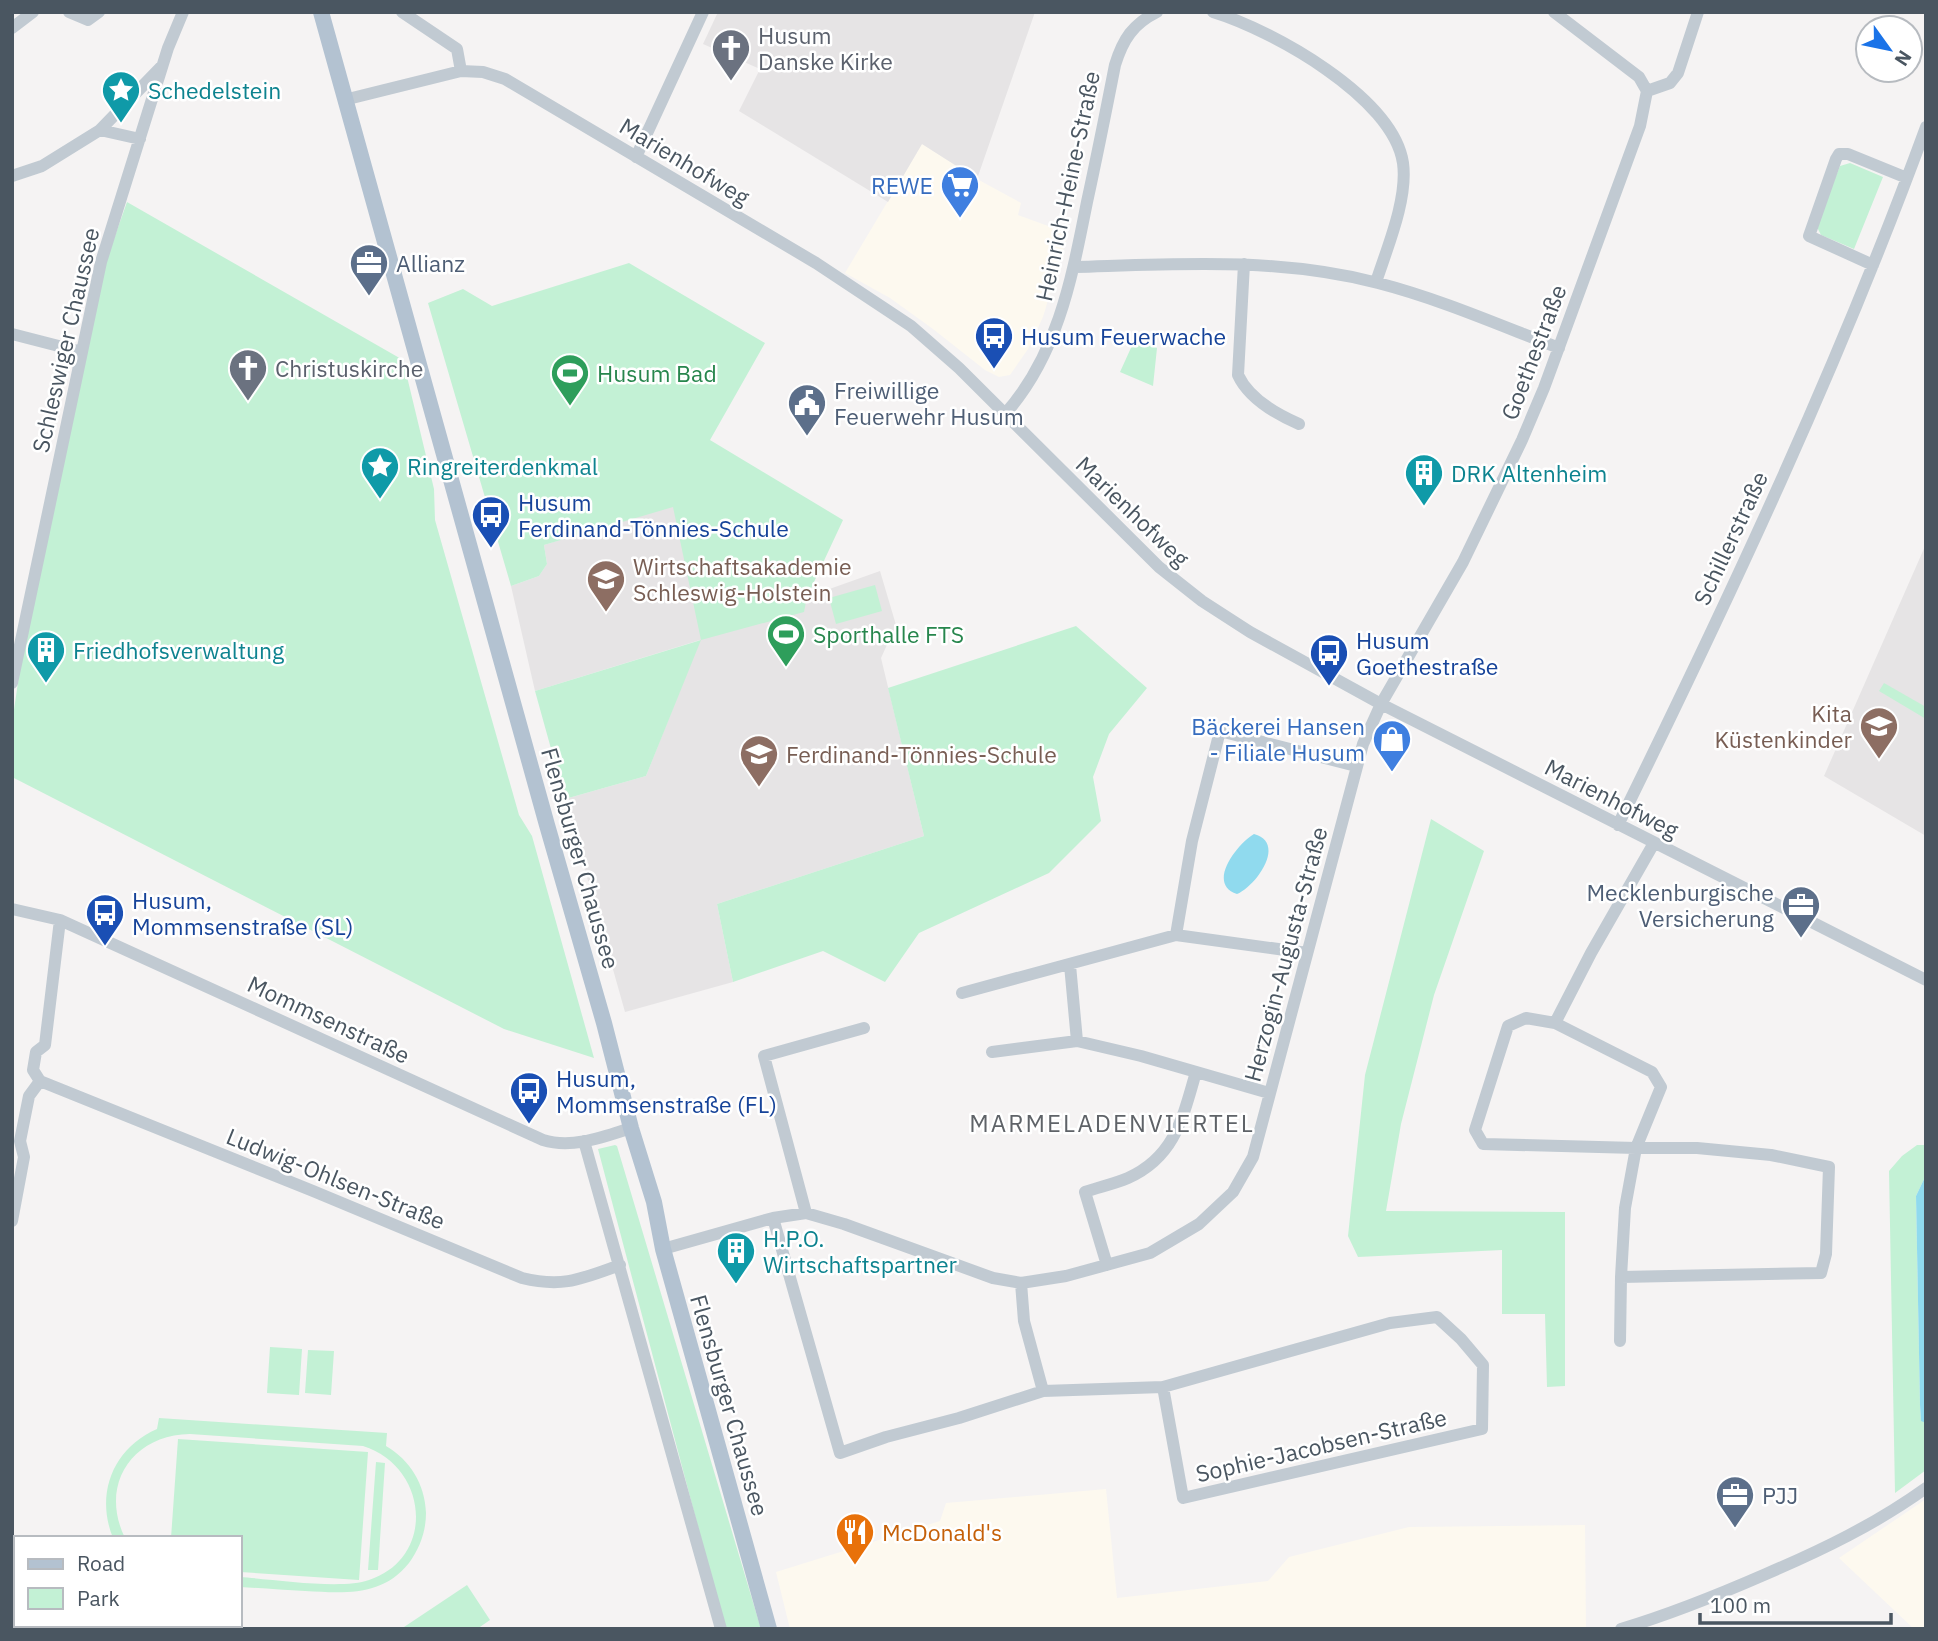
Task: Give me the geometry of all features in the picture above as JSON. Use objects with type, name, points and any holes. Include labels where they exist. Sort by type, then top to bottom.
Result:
[{"type":"main road","name":"Flensburger Chaussee","points":[[321,12],[631,1128],[654,1202],[663,1249],[769,1629]]},
{"type":"street","points":[[12,29],[33,12]]},
{"type":"street","points":[[69,12],[88,20],[99,12]]},
{"type":"street","name":"Schleswiger Chaussee","points":[[12,682],[101,262],[162,66],[183,12]]},
{"type":"street","points":[[402,12],[457,48],[461,71]]},
{"type":"street","points":[[636,157],[703,12]]},
{"type":"street","name":"Heinrich-Heine-Straße","points":[[1005,414],[1024,390],[1053,336],[1075,267],[1118,53],[1133,28],[1157,12]]},
{"type":"street","points":[[1213,12],[1258,31],[1322,67],[1368,103],[1394,137],[1403,164],[1403,180],[1376,282]]},
{"type":"street","points":[[1555,12],[1639,77],[1647,92],[1670,83],[1678,74],[1698,12]]},
{"type":"street","points":[[12,176],[42,166],[100,130],[162,66]]},
{"type":"street","name":"Marienhofweg","points":[[344,100],[461,71],[484,72],[505,79],[832,273],[898,316],[937,347],[1120,531],[1184,587],[1264,641],[1381,704],[1926,980]]},
{"type":"street","name":"Goethestraße","points":[[1381,704],[1482,525],[1522,440],[1559,348],[1640,126],[1647,92]]},
{"type":"street","name":"Schillerstraße","points":[[1618,825],[1752,543],[1873,265],[1926,127]]},
{"type":"street","points":[[100,130],[140,139]]},
{"type":"street","points":[[1873,265],[1809,236],[1836,159],[1839,154],[1848,153],[1907,178]]},
{"type":"street","points":[[1075,267],[1209,262],[1318,271],[1376,282],[1559,348]]},
{"type":"street","points":[[1244,264],[1238,375],[1242,384],[1261,402],[1279,415],[1299,424]]},
{"type":"street","points":[[12,334],[82,352]]},
{"type":"street","name":"Herzogin-Augusta-Straße","points":[[663,1249],[773,1218],[806,1213],[993,1278],[1021,1283],[1066,1276],[1150,1253],[1199,1224],[1233,1192],[1253,1157],[1356,766],[1381,704]]},
{"type":"street","points":[[1177,936],[1192,841],[1220,731],[1356,766]]},
{"type":"street","points":[[1555,1023],[1591,953],[1654,843]]},
{"type":"street","name":"Mommsenstraße","points":[[12,909],[60,920],[543,1140],[564,1144],[631,1128]]},
{"type":"street","points":[[12,1221],[24,1157],[20,1141],[29,1096],[40,1081],[33,1070],[36,1052],[45,1045],[60,920]]},
{"type":"street","points":[[962,993],[1177,936],[1307,953]]},
{"type":"street","points":[[1070,965],[1077,1041]]},
{"type":"street","points":[[1620,1341],[1621,1277],[1625,1208],[1636,1148],[1661,1087],[1652,1072],[1555,1023],[1526,1018],[1508,1026],[1475,1130],[1483,1144],[1636,1148],[1697,1148],[1771,1155],[1829,1167],[1826,1254],[1821,1273],[1621,1277]]},
{"type":"street","points":[[806,1213],[764,1056],[864,1028]]},
{"type":"street","points":[[992,1052],[1077,1041],[1269,1093]]},
{"type":"street","points":[[1107,1265],[1086,1192],[1127,1179],[1152,1165],[1170,1145],[1182,1121],[1196,1072]]},
{"type":"street","name":"Ludwig-Ohlsen-Straße","points":[[40,1081],[522,1278],[547,1284],[579,1279],[620,1265]]},
{"type":"street","points":[[584,1141],[721,1629]]},
{"type":"street","points":[[773,1218],[840,1453],[1044,1391],[1163,1387]]},
{"type":"street","points":[[1021,1283],[1024,1321],[1044,1391]]},
{"type":"street","name":"Sophie-Jacobsen-Straße","points":[[1437,1317],[1461,1339],[1483,1365],[1482,1429],[1183,1497],[1163,1387],[1390,1323],[1437,1317]]},
{"type":"street","points":[[1621,1629],[1714,1597],[1835,1544],[1926,1488]]},
{"type":"shaded area","points":[[718,12],[1035,12],[977,179],[922,144],[888,202],[739,111],[760,69],[703,44]]},
{"type":"shaded area","points":[[922,144],[1021,203],[1018,215],[1051,227],[1067,237],[1043,317],[1028,349],[1010,375],[999,377],[985,370],[890,298],[845,273]]},
{"type":"shaded area","name":"Ferdinand-Tönnies-Schule","points":[[672,506],[807,597],[880,571],[896,625],[881,658],[924,836],[717,904],[733,982],[625,1012],[565,799],[646,776],[700,640],[535,691],[511,586],[539,576],[547,564],[544,545]]},
{"type":"shaded area","points":[[1926,544],[1926,836],[1824,776]]},
{"type":"shaded area","points":[[1106,1489],[1117,1598],[1268,1581],[1289,1557],[1409,1527],[1585,1525],[1586,1629],[790,1629],[776,1572],[940,1521],[946,1503]]},
{"type":"shaded area","points":[[1926,1499],[1926,1629],[1914,1629],[1839,1558]]},
{"type":"green space","points":[[1850,163],[1883,177],[1854,249],[1821,235],[1816,225],[1840,166]]},
{"type":"green space","points":[[127,202],[403,360],[434,489],[435,520],[519,815],[532,836],[594,1058],[504,1029],[12,777],[12,723],[20,669],[104,267]]},
{"type":"green space","points":[[629,263],[765,343],[710,440],[843,520],[807,597],[804,612],[701,640],[673,507],[544,545],[547,564],[539,576],[511,586],[428,303],[463,289],[492,306]]},
{"type":"green space","points":[[1135,339],[1157,348],[1153,386],[1120,372]]},
{"type":"green space","points":[[875,585],[882,611],[836,624],[829,598]]},
{"type":"green space","points":[[1076,626],[1147,688],[1109,734],[1093,777],[1101,821],[1049,873],[919,933],[885,982],[823,951],[733,982],[717,904],[924,836],[888,688]]},
{"type":"green space","points":[[701,640],[646,776],[565,799],[535,691]]},
{"type":"green space","points":[[1884,683],[1926,707],[1926,719],[1879,691]]},
{"type":"green space","points":[[1431,819],[1484,851],[1434,995],[1401,1124],[1386,1211],[1565,1212],[1565,1386],[1547,1387],[1545,1314],[1502,1314],[1502,1250],[1358,1257],[1348,1236],[1365,1075]]},
{"type":"green space","points":[[615,1145],[761,1629],[725,1629],[598,1149]]},
{"type":"green space","points":[[1917,1145],[1926,1145],[1926,1175],[1916,1196],[1920,1405],[1921,1420],[1926,1423],[1926,1470],[1895,1493],[1889,1171],[1902,1156]]},
{"type":"green space","points":[[270,1347],[302,1349],[299,1395],[267,1393]]},
{"type":"green space","points":[[308,1350],[334,1351],[331,1395],[305,1393]]},
{"type":"green space","points":[[159,1418],[387,1433],[386,1446],[409,1466],[423,1492],[426,1520],[422,1539],[409,1563],[387,1582],[375,1587],[348,1592],[242,1587],[242,1577],[342,1584],[369,1580],[391,1569],[406,1553],[414,1533],[416,1513],[412,1492],[401,1473],[385,1457],[363,1446],[190,1434],[152,1443],[137,1453],[126,1466],[119,1482],[116,1500],[124,1536],[112,1536],[106,1505],[112,1474],[129,1448],[157,1429]]},
{"type":"green space","points":[[178,1439],[368,1452],[359,1580],[242,1572],[242,1536],[171,1536]]},
{"type":"green space","points":[[376,1462],[385,1463],[378,1570],[368,1570]]},
{"type":"green space","points":[[467,1585],[490,1620],[477,1629],[401,1629]]},
{"type":"water","points":[[1254,834],[1264,839],[1268,846],[1268,855],[1252,883],[1237,894],[1228,889],[1224,882],[1224,873],[1233,855]]},
{"type":"water","points":[[1926,1175],[1926,1423],[1921,1421],[1920,1405],[1916,1196]]},
{"type":"place","name":"Husum Danske Kirke","points":[[731,82]]},
{"type":"place","name":"Schedelstein","points":[[121,124]]},
{"type":"place","name":"REWE","points":[[960,219]]},
{"type":"place","name":"Allianz","points":[[369,297]]},
{"type":"place","name":"Husum Feuerwache","points":[[994,370]]},
{"type":"place","name":"Christuskirche","points":[[248,402]]},
{"type":"place","name":"Husum Bad","points":[[570,407]]},
{"type":"place","name":"Freiwillige Feuerwehr Husum","points":[[807,437]]},
{"type":"place","name":"Ringreiterdenkmal","points":[[380,500]]},
{"type":"place","name":"DRK Altenheim","points":[[1424,507]]},
{"type":"place","name":"Husum Ferdinand-Tönnies-Schule","points":[[491,549]]},
{"type":"place","name":"Wirtschaftsakademie Schleswig-Holstein","points":[[606,613]]},
{"type":"place","name":"Sporthalle FTS","points":[[786,668]]},
{"type":"place","name":"Friedhofsverwaltung","points":[[46,684]]},
{"type":"place","name":"Husum Goethestraße","points":[[1329,687]]},
{"type":"place","name":"Kita Küstenkinder","points":[[1879,760]]},
{"type":"place","name":"Bäckerei Hansen - Filiale Husum","points":[[1392,773]]},
{"type":"place","name":"Ferdinand-Tönnies-Schule","points":[[759,788]]},
{"type":"place","name":"Mecklenburgische Versicherung","points":[[1801,939]]},
{"type":"place","name":"Husum, Mommsenstraße (SL)","points":[[105,947]]},
{"type":"place","name":"Husum, Mommsenstraße (FL)","points":[[529,1125]]},
{"type":"place","name":"H.P.O. Wirtschaftspartner","points":[[736,1285]]},
{"type":"place","name":"PJJ","points":[[1735,1529]]},
{"type":"place","name":"McDonald's","points":[[855,1566]]},
{"type":"district","name":"MARMELADENVIERTEL","points":[[1112,1123]]}]
